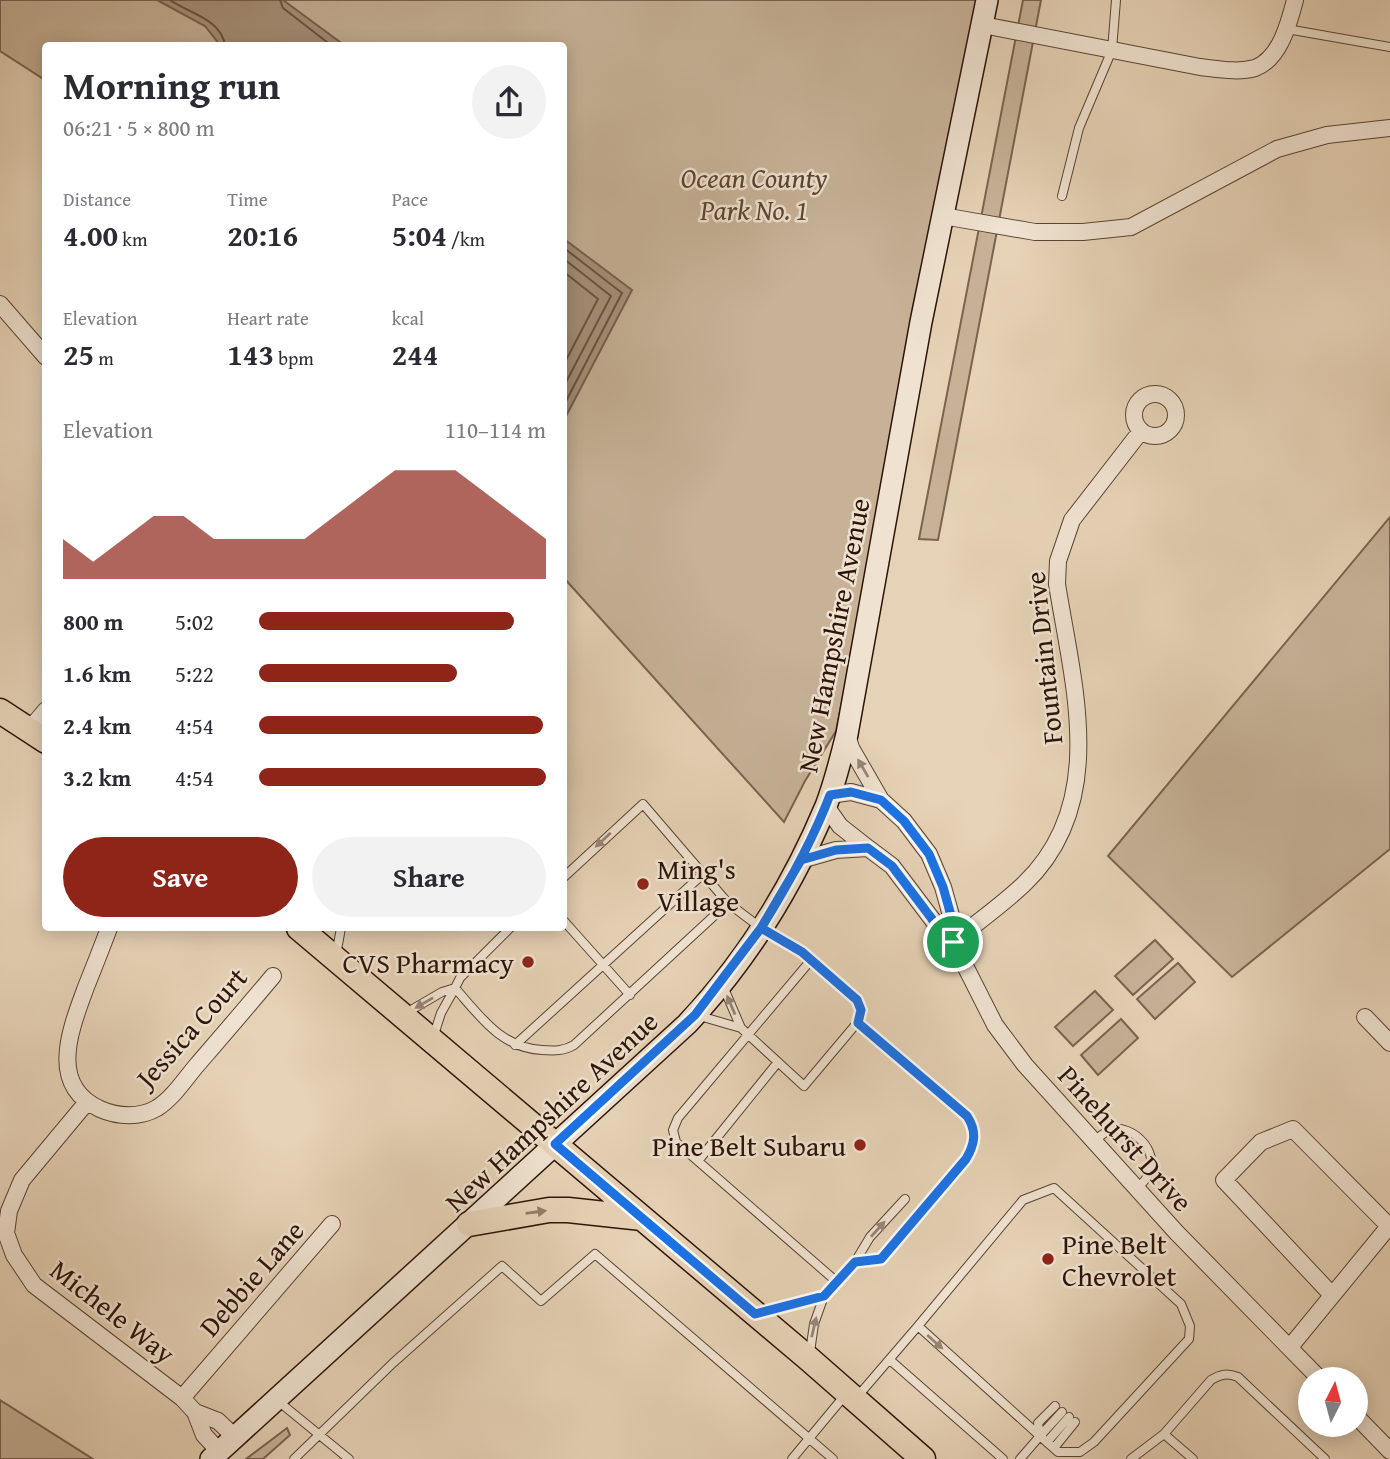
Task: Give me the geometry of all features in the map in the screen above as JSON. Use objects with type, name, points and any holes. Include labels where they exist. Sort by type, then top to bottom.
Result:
[{"type":"main road","name":"New Hampshire Avenue","points":[[222,1449],[695,1015],[722,983],[761,928],[801,860],[828,801],[848,734],[921,322],[987,0]]},
{"type":"main road","points":[[0,710],[37,735]]},
{"type":"main road","points":[[307,931],[335,958],[923,1459]]},
{"type":"main road","points":[[469,1224],[549,1210],[642,1218]]},
{"type":"street","points":[[982,25],[1200,68],[1237,70],[1254,68],[1267,62],[1287,29],[1295,0]]},
{"type":"street","points":[[943,216],[1035,233],[1131,227],[1277,149],[1327,135],[1390,128]]},
{"type":"street","points":[[2,311],[42,353]]},
{"type":"street","name":"Fountain Drive","points":[[953,942],[1024,883],[1046,858],[1067,821],[1079,756],[1079,725],[1057,584],[1058,561],[1072,520],[1141,431]]},
{"type":"street","name":"Pinehurst Drive","points":[[848,734],[851,748],[881,800],[904,821],[929,854],[952,919],[953,942]]},
{"type":"street","points":[[828,801],[851,792],[881,800]]},
{"type":"street","name":"Pinehurst Drive","points":[[828,801],[839,826],[892,866],[953,942],[995,1026],[1025,1065],[1177,1233],[1309,1367]]},
{"type":"street","points":[[801,860],[836,850],[868,848]]},
{"type":"street","points":[[926,911],[946,900]]},
{"type":"street","points":[[87,1102],[67,1068],[68,1041],[108,931]]},
{"type":"street","name":"Jessica Court","points":[[87,1102],[118,1114],[143,1114],[159,1107],[273,976]]},
{"type":"street","points":[[1365,1017],[1390,1044]]},
{"type":"street","name":"Michele Way","points":[[87,1102],[22,1180],[9,1211],[6,1233],[14,1255],[34,1285],[182,1398],[195,1412],[204,1435],[222,1449]]},
{"type":"street","points":[[1290,1347],[1389,1226],[1293,1129],[1261,1142],[1224,1180],[1332,1295]]},
{"type":"street","name":"Debbie Lane","points":[[182,1398],[332,1224]]},
{"type":"street","points":[[1368,1428],[1390,1451]]},
{"type":"lane","points":[[1062,197],[1079,128],[1112,50],[1116,0]]},
{"type":"lane","points":[[1287,29],[1390,47]]},
{"type":"lane","points":[[567,874],[643,804],[728,903],[761,928],[802,952],[857,1000],[861,1010],[858,1023],[804,1086],[744,1031],[722,983]]},
{"type":"lane","points":[[516,1045],[703,874]]},
{"type":"lane","points":[[454,988],[492,1029],[516,1045],[544,1051],[566,1049],[575,1045],[728,903]]},
{"type":"lane","points":[[567,924],[630,995]]},
{"type":"lane","points":[[335,958],[340,931]]},
{"type":"lane","points":[[432,1040],[441,1013],[460,978],[507,931]]},
{"type":"lane","points":[[811,960],[744,1031],[674,1126],[673,1134],[676,1142],[837,1282]]},
{"type":"lane","points":[[403,1015],[454,988]]},
{"type":"lane","points":[[695,1015],[744,1031]]},
{"type":"lane","points":[[855,1262],[881,1259],[966,1159],[974,1135],[967,1116],[858,1023]]},
{"type":"lane","points":[[698,1161],[778,1062]]},
{"type":"lane","points":[[1094,1141],[1111,1129],[1123,1130],[1135,1135],[1148,1148],[1152,1156],[1151,1166],[1148,1176],[1137,1189]]},
{"type":"lane","points":[[792,1459],[809,1438],[890,1360],[918,1326],[1023,1200],[1054,1188],[1181,1304],[1190,1325],[1189,1339],[1094,1442],[1080,1452],[1058,1452],[918,1326]]},
{"type":"lane","points":[[808,1359],[814,1324],[824,1296],[855,1262],[870,1237],[905,1199]]},
{"type":"lane","points":[[295,1459],[393,1363],[502,1266],[541,1301],[595,1254],[833,1459]]},
{"type":"lane","points":[[755,1314],[824,1296]]},
{"type":"lane","points":[[890,1360],[1003,1459]]},
{"type":"lane","points":[[1131,1459],[1164,1434],[1211,1380],[1230,1374],[1237,1377],[1325,1459]]},
{"type":"lane","points":[[276,1400],[349,1459]]},
{"type":"lane","points":[[1020,1459],[1044,1439],[1065,1414],[1038,1423],[1044,1439]]},
{"type":"lane","points":[[1164,1434],[1193,1459]]},
{"type":"green space","name":"Ocean County Park No. 1","points":[[0,0],[987,0],[836,731],[805,781],[784,822],[567,581],[567,42],[42,42],[42,78],[0,51]]},
{"type":"green space","points":[[1023,0],[1041,0],[938,540],[919,539]]},
{"type":"green space","points":[[1390,517],[1390,849],[1232,977],[1108,856]]},
{"type":"green space","points":[[1155,940],[1173,959],[1133,995],[1115,976]]},
{"type":"green space","points":[[1178,963],[1195,982],[1155,1019],[1137,999]]},
{"type":"green space","points":[[1095,991],[1113,1010],[1073,1046],[1055,1027]]},
{"type":"green space","points":[[1121,1019],[1138,1038],[1098,1075],[1081,1055]]},
{"type":"green space","points":[[0,1400],[93,1459],[0,1459]]},
{"type":"green space","points":[[287,1428],[290,1435],[263,1459],[246,1459]]},
{"type":"water","points":[[157,0],[283,0],[340,42],[218,42],[205,26]]},
{"type":"water","points":[[567,241],[632,290],[567,414]]},
{"type":"place","name":"Ming's Village","points":[[643,884]]},
{"type":"place","name":"CVS Pharmacy","points":[[528,962]]},
{"type":"place","name":"Pine Belt Subaru","points":[[860,1145]]},
{"type":"place","name":"Pine Belt Chevrolet","points":[[1048,1259]]},
{"type":"route","points":[[953,942],[938,927],[892,866],[868,848],[836,850],[801,860],[761,928],[722,983],[695,1015],[555,1144],[755,1314],[824,1296],[855,1262],[881,1259],[966,1159],[974,1135],[967,1116],[858,1023],[861,1010],[857,1000],[802,952],[761,928],[782,894],[801,860],[830,795],[851,792],[881,800],[904,821],[929,854],[943,887],[952,919],[953,942]]}]
